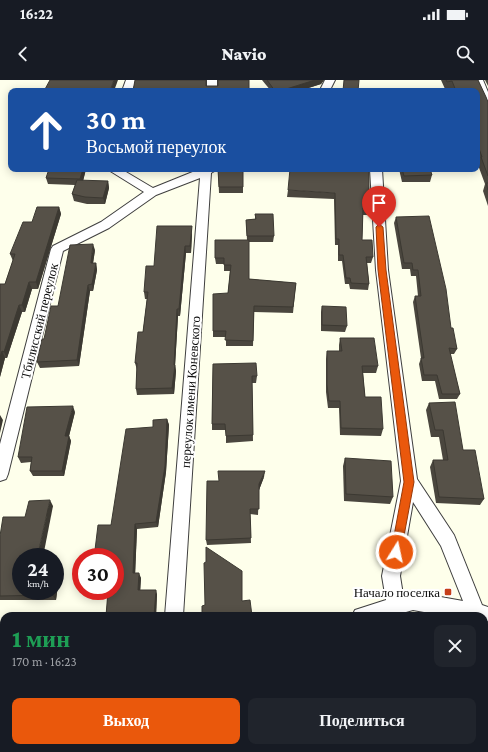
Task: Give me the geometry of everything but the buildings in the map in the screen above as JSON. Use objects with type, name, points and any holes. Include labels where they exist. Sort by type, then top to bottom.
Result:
[{"type":"street","points":[[478,80],[488,103]]},
{"type":"street","points":[[118,172],[152,192]]},
{"type":"street","name":"Тбилисский переулок","points":[[0,474],[57,249],[105,225],[152,192],[203,172]]},
{"type":"street","name":"переулок имени Коневского","points":[[174,612],[208,172]]},
{"type":"street","points":[[376,172],[382,270],[409,482],[391,576],[396,606]]},
{"type":"street","points":[[409,482],[448,541],[480,612]]},
{"type":"street","points":[[375,612],[413,601],[466,612]]},
{"type":"place","name":"Начало поселка","points":[[448,592]]},
{"type":"route","points":[[379,227],[382,270],[409,482],[396,552]]}]
